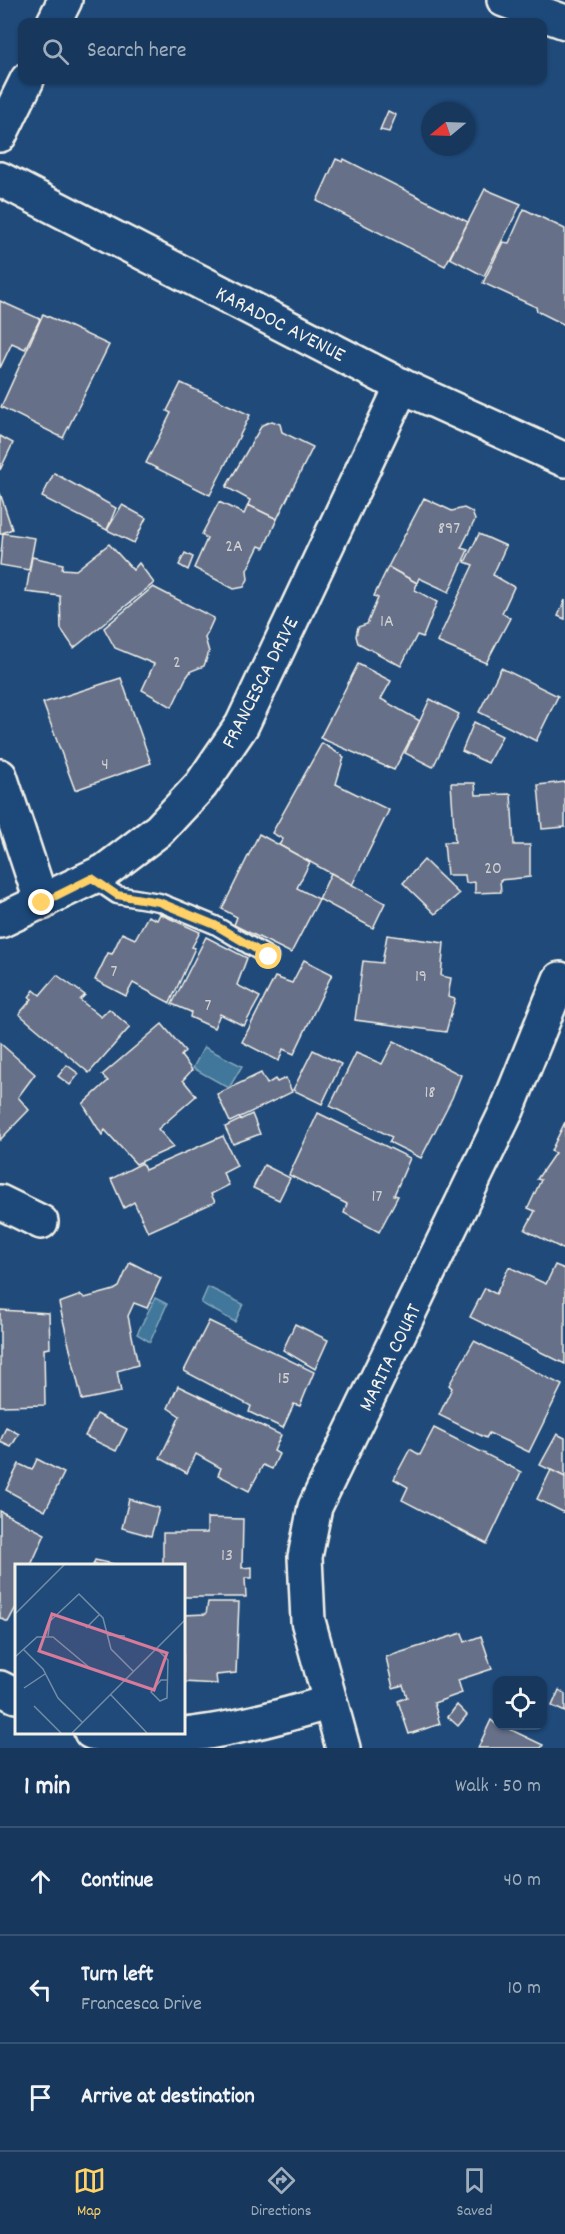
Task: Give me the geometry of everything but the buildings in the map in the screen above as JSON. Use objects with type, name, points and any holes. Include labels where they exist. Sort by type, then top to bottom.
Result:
[{"type":"street","points":[[56,18],[65,0]]},
{"type":"street","points":[[504,0],[565,22]]},
{"type":"street","points":[[0,135],[25,84]]},
{"type":"street","name":"KARADOC AVENUE","points":[[0,179],[402,386],[565,460]]},
{"type":"street","name":"FRANCESCA DRIVE","points":[[0,921],[42,903],[105,871],[159,830],[201,784],[242,725],[402,386]]},
{"type":"street","points":[[0,776],[42,903]]},
{"type":"street","name":"MARITA COURT","points":[[343,1748],[308,1621],[305,1557],[315,1507],[507,1110],[560,979]]},
{"type":"street","points":[[0,1202],[41,1222]]},
{"type":"street","points":[[0,1688],[15,1696]]},
{"type":"street","points":[[94,1733],[112,1742],[152,1747],[187,1745],[330,1702]]},
{"type":"lane","points":[[92,878],[117,895],[159,902],[215,925],[269,957]]},
{"type":"water","points":[[204,1047],[242,1066],[229,1088],[193,1068]]},
{"type":"water","points":[[208,1287],[243,1304],[235,1322],[201,1303]]},
{"type":"water","points":[[155,1298],[167,1304],[150,1342],[137,1334]]},
{"type":"route","points":[[42,903],[92,878],[117,895],[159,902],[215,925],[269,957]]}]
